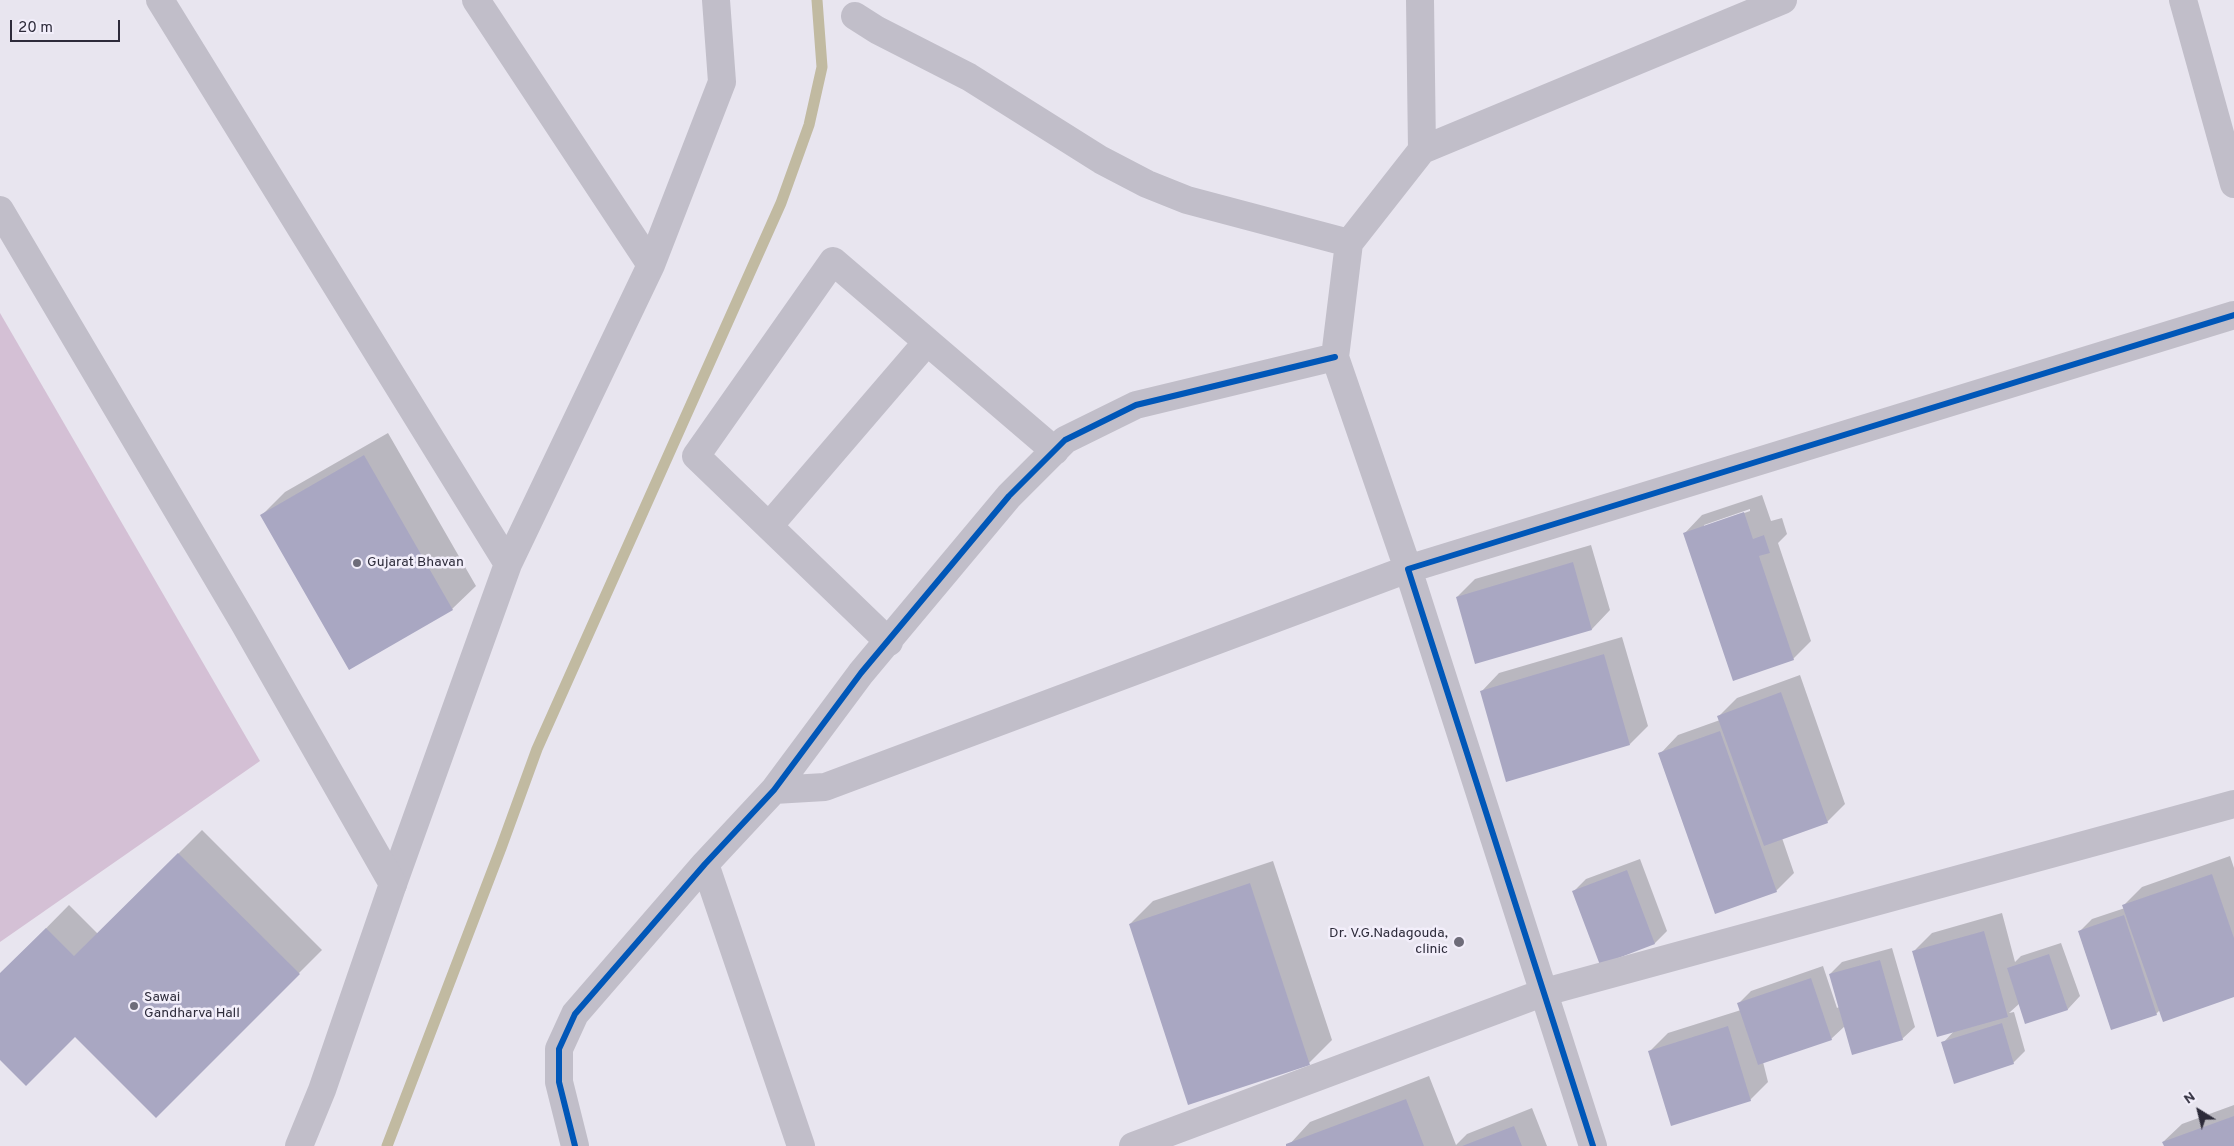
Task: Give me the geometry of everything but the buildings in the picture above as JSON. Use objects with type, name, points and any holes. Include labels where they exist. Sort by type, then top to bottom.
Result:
[{"type":"street","points":[[160,0],[508,564]]},
{"type":"street","points":[[476,0],[651,264]]},
{"type":"street","points":[[299,1146],[322,1090],[393,884],[508,564],[651,264],[722,82],[716,0]]},
{"type":"street","points":[[1420,0],[1422,150]]},
{"type":"street","points":[[1593,1146],[1408,569],[1335,357],[1348,243],[1422,150],[1783,0]]},
{"type":"street","points":[[2182,0],[2234,184]]},
{"type":"street","points":[[855,16],[969,77],[1101,160],[1147,184],[1187,200],[1348,243]]},
{"type":"street","points":[[0,210],[244,623],[393,884]]},
{"type":"street","points":[[889,642],[696,456],[833,261],[1055,451]]},
{"type":"street","points":[[774,790],[826,787],[1408,569],[2234,315]]},
{"type":"street","points":[[769,526],[927,342]]},
{"type":"street","points":[[575,1146],[559,1082],[559,1049],[574,1014],[705,864],[774,790],[861,673],[889,642],[1009,496],[1065,440],[1136,404],[1335,357]]},
{"type":"street","points":[[1133,1146],[1545,992],[2234,804]]},
{"type":"street","points":[[705,864],[801,1146]]},
{"type":"shaded area","points":[[0,313],[260,761],[0,942]]},
{"type":"waterway","points":[[387,1146],[537,749],[781,203],[809,125],[822,67],[817,0]]},
{"type":"cycle path","points":[[1593,1146],[1408,569],[2234,315]]},
{"type":"cycle path","points":[[575,1146],[559,1082],[559,1049],[575,1014],[705,864],[774,790],[861,673],[1009,496],[1065,440],[1136,405],[1335,357]]},
{"type":"place","name":"Gujarat Bhavan","points":[[357,563]]},
{"type":"place","name":"Dr. V.G.Nadagouda, clinic","points":[[1459,942]]},
{"type":"place","name":"Sawai Gandharva Hall","points":[[134,1006]]}]
